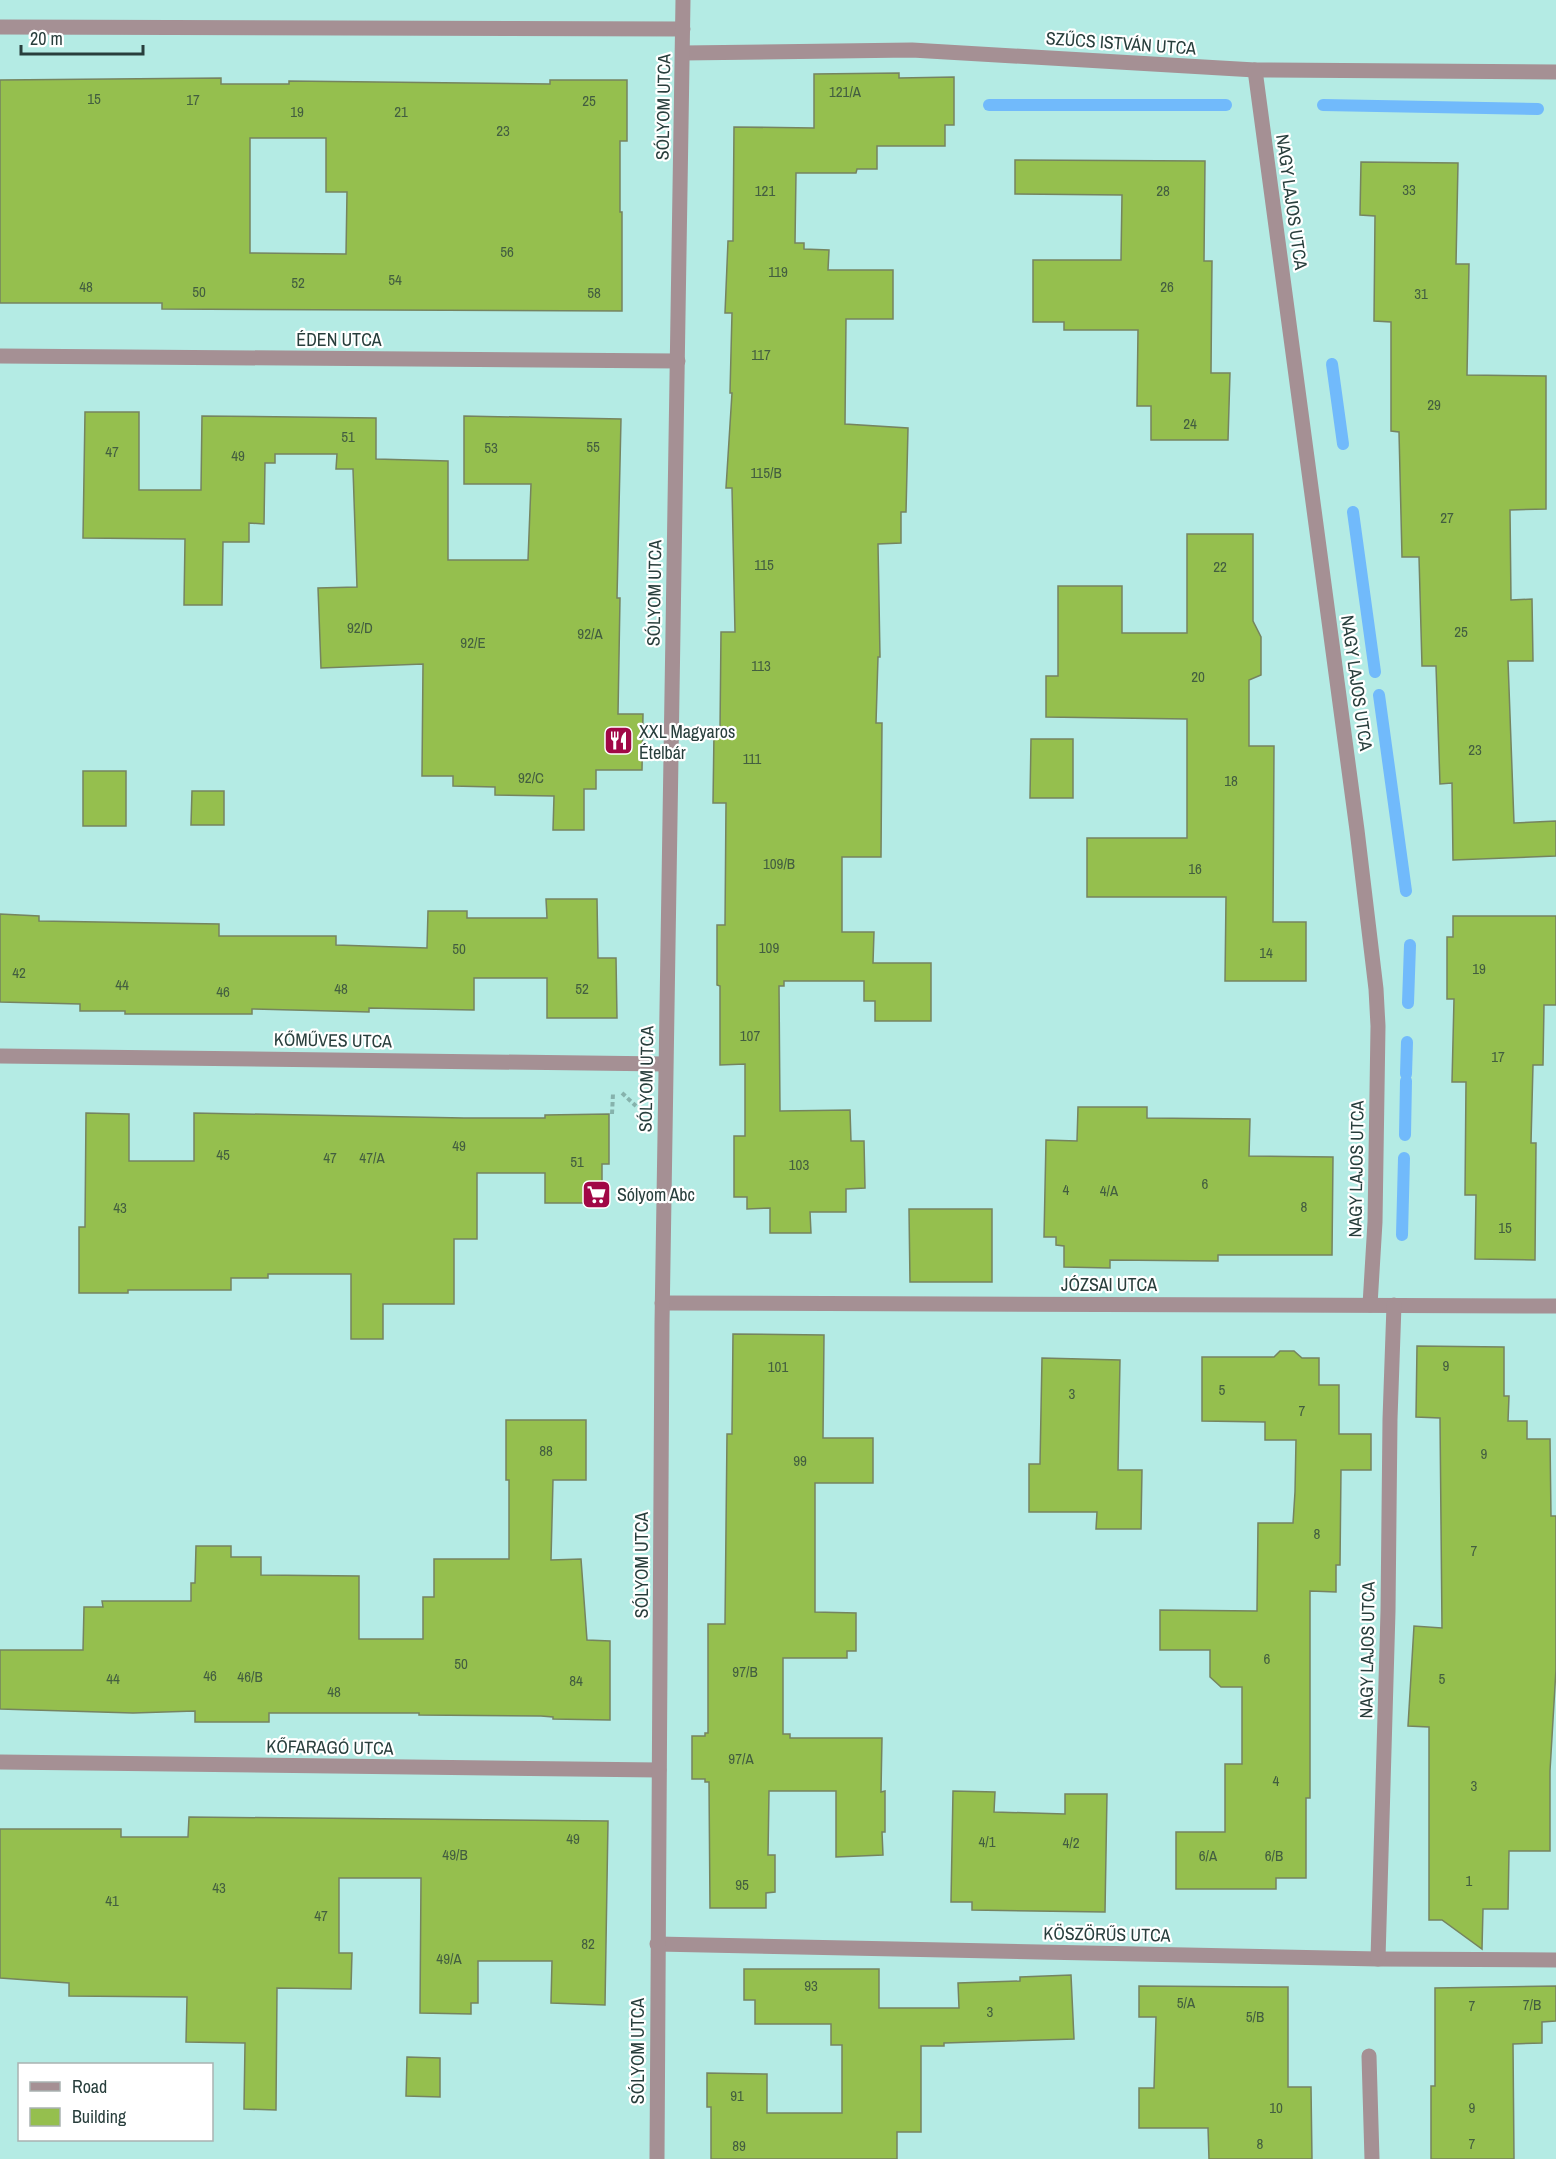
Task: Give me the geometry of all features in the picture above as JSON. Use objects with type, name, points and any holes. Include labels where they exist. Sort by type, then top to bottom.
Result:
[{"type":"street","name":"SÓLYOM UTCA","points":[[657,2159],[662,1303],[683,0]]},
{"type":"street","points":[[0,27],[683,29]]},
{"type":"street","name":"SZŰCS ISTVÁN UTCA","points":[[683,52],[939,51],[1255,70],[1556,72]]},
{"type":"street","name":"NAGY LAJOS UTCA","points":[[1255,70],[1358,830],[1376,989],[1378,1036],[1375,1222],[1370,1305]]},
{"type":"street","name":"ÉDEN UTCA","points":[[0,356],[678,361]]},
{"type":"street","name":"KŐMŰVES UTCA","points":[[0,1056],[665,1064]]},
{"type":"street","name":"JÓZSAI UTCA","points":[[662,1303],[1556,1305]]},
{"type":"street","name":"NAGY LAJOS UTCA","points":[[1378,1959],[1394,1305]]},
{"type":"street","name":"KŐFARAGÓ UTCA","points":[[0,1762],[660,1770]]},
{"type":"street","name":"KÖSZÖRŰS UTCA","points":[[657,1944],[1378,1959],[1556,1960]]},
{"type":"street","points":[[1369,2056],[1372,2159]]},
{"type":"path","points":[[620,1091],[642,1112]]},
{"type":"path","points":[[612,1114],[613,1094]]},
{"type":"building","points":[[899,73],[899,78],[954,77],[954,125],[945,125],[945,146],[877,146],[877,169],[857,169],[856,173],[796,173],[795,243],[804,243],[804,249],[829,250],[828,270],[893,270],[893,319],[846,319],[845,424],[908,428],[906,512],[901,512],[901,543],[878,544],[880,657],[878,657],[876,723],[882,723],[881,857],[842,857],[842,932],[874,932],[873,963],[931,963],[931,1021],[875,1021],[875,1001],[864,1001],[864,981],[784,981],[784,986],[779,986],[780,1111],[850,1110],[851,1141],[864,1141],[865,1188],[846,1189],[846,1212],[810,1212],[811,1233],[770,1233],[770,1208],[747,1209],[747,1197],[734,1197],[734,1136],[745,1136],[745,1064],[720,1065],[720,986],[717,985],[717,925],[725,925],[726,803],[713,803],[714,732],[720,732],[721,632],[735,632],[732,488],[726,488],[732,393],[730,393],[732,313],[725,313],[728,241],[733,241],[734,127],[814,128],[814,74]]},
{"type":"building","points":[[221,78],[221,84],[289,84],[289,81],[550,84],[550,80],[627,80],[627,141],[620,141],[622,311],[162,309],[162,303],[0,303],[0,80]],"holes":[[[250,138],[326,138],[326,192],[347,192],[346,254],[250,253]]]},
{"type":"building","points":[[1015,160],[1205,161],[1204,261],[1212,261],[1211,373],[1230,373],[1228,440],[1151,440],[1151,406],[1137,406],[1138,330],[1064,330],[1064,322],[1033,322],[1033,260],[1121,260],[1122,195],[1015,194]]},
{"type":"building","points":[[1361,162],[1458,163],[1456,264],[1469,264],[1467,375],[1546,376],[1546,509],[1510,510],[1511,600],[1532,599],[1533,661],[1508,661],[1514,823],[1556,821],[1556,856],[1453,860],[1452,783],[1440,784],[1436,666],[1422,666],[1419,557],[1402,557],[1399,432],[1391,431],[1391,322],[1374,321],[1375,216],[1360,215]]},
{"type":"building","points":[[85,412],[139,412],[139,490],[201,490],[202,416],[376,418],[376,459],[448,461],[448,560],[528,560],[531,484],[464,484],[464,416],[621,419],[617,598],[620,598],[618,714],[643,714],[642,770],[596,770],[596,789],[584,789],[584,830],[553,830],[554,796],[495,795],[495,787],[453,786],[453,776],[422,776],[423,664],[321,668],[318,588],[357,587],[353,469],[336,469],[337,454],[275,454],[275,463],[265,463],[264,524],[249,523],[249,542],[223,542],[222,605],[184,605],[185,539],[83,538]]},
{"type":"building","points":[[1187,534],[1253,534],[1253,621],[1261,637],[1261,675],[1249,680],[1249,746],[1274,746],[1273,922],[1306,922],[1306,981],[1225,981],[1226,897],[1087,897],[1087,838],[1187,838],[1187,719],[1046,717],[1046,676],[1058,676],[1058,586],[1122,586],[1122,633],[1187,633]]},
{"type":"building","points":[[1031,739],[1073,739],[1073,798],[1030,798]]},
{"type":"building","points":[[83,771],[126,771],[126,826],[83,826]]},
{"type":"building","points":[[192,791],[224,791],[224,825],[191,825]]},
{"type":"building","points":[[546,899],[597,899],[598,958],[616,958],[617,1018],[547,1018],[547,978],[474,978],[474,1010],[369,1008],[369,1012],[252,1009],[252,1014],[125,1014],[125,1011],[80,1011],[80,1004],[0,1002],[0,914],[39,916],[39,921],[219,924],[219,936],[336,936],[336,945],[427,948],[428,911],[467,911],[467,918],[547,918]]},
{"type":"building","points":[[1453,916],[1556,916],[1556,1005],[1544,1005],[1543,1065],[1533,1065],[1531,1143],[1536,1143],[1535,1260],[1475,1259],[1476,1195],[1465,1195],[1466,1082],[1452,1082],[1454,999],[1447,999],[1447,937],[1453,937]]},
{"type":"building","points":[[1078,1107],[1147,1107],[1147,1118],[1250,1119],[1249,1156],[1333,1157],[1332,1255],[1218,1255],[1218,1261],[1110,1260],[1110,1268],[1064,1267],[1064,1246],[1056,1245],[1056,1237],[1044,1237],[1046,1140],[1077,1141]]},
{"type":"building","points":[[86,1113],[129,1114],[129,1161],[194,1161],[194,1113],[464,1118],[545,1118],[545,1115],[609,1114],[609,1164],[602,1164],[602,1203],[545,1203],[545,1173],[477,1173],[477,1239],[454,1239],[454,1304],[383,1304],[383,1339],[351,1339],[351,1274],[268,1274],[268,1278],[231,1278],[231,1290],[128,1290],[128,1293],[79,1293],[79,1227],[85,1227]]},
{"type":"building","points":[[909,1209],[992,1209],[992,1282],[910,1282]]},
{"type":"building","points":[[733,1334],[824,1335],[823,1438],[873,1438],[873,1483],[815,1483],[815,1612],[856,1613],[856,1651],[847,1651],[847,1658],[783,1658],[783,1734],[790,1734],[790,1738],[882,1738],[881,1792],[885,1791],[883,1855],[836,1857],[836,1791],[769,1791],[768,1855],[775,1855],[775,1892],[766,1893],[766,1908],[710,1908],[709,1782],[705,1782],[705,1779],[692,1779],[692,1736],[705,1736],[705,1733],[708,1733],[708,1624],[725,1624],[727,1434],[732,1434]]},
{"type":"building","points":[[1417,1346],[1504,1347],[1504,1396],[1509,1396],[1508,1421],[1527,1421],[1527,1439],[1550,1439],[1551,1516],[1556,1516],[1556,1669],[1550,1771],[1550,1851],[1509,1851],[1508,1909],[1483,1909],[1482,1949],[1442,1920],[1429,1920],[1429,1727],[1408,1726],[1414,1626],[1442,1628],[1440,1418],[1416,1417]]},
{"type":"building","points":[[1280,1351],[1294,1351],[1302,1358],[1319,1358],[1319,1385],[1339,1385],[1339,1434],[1371,1434],[1371,1470],[1341,1470],[1340,1565],[1336,1565],[1336,1592],[1310,1591],[1310,1798],[1306,1798],[1306,1878],[1276,1878],[1276,1889],[1176,1889],[1176,1832],[1225,1832],[1225,1764],[1242,1764],[1242,1687],[1221,1687],[1210,1677],[1210,1650],[1160,1650],[1160,1610],[1257,1611],[1258,1523],[1293,1523],[1295,1492],[1296,1440],[1265,1440],[1265,1422],[1202,1421],[1202,1357],[1274,1357]]},
{"type":"building","points":[[1042,1358],[1120,1360],[1118,1470],[1142,1470],[1141,1529],[1096,1529],[1097,1512],[1029,1512],[1029,1464],[1040,1464]]},
{"type":"building","points":[[506,1420],[586,1420],[586,1480],[553,1480],[551,1560],[581,1559],[587,1640],[610,1641],[610,1720],[553,1719],[553,1717],[541,1716],[419,1715],[419,1713],[269,1713],[269,1722],[195,1722],[195,1711],[133,1713],[0,1709],[0,1650],[83,1650],[84,1607],[103,1607],[102,1601],[191,1601],[191,1583],[195,1583],[196,1546],[231,1546],[231,1557],[261,1557],[261,1575],[359,1576],[359,1639],[423,1639],[423,1597],[434,1597],[434,1559],[509,1559]]},
{"type":"building","points":[[953,1791],[995,1792],[994,1812],[1065,1814],[1065,1794],[1107,1794],[1105,1912],[972,1910],[972,1902],[951,1902]]},
{"type":"building","points":[[189,1817],[608,1821],[605,2005],[551,2003],[552,1961],[478,1961],[478,2003],[471,2003],[471,2014],[420,2013],[421,1878],[339,1878],[339,1953],[352,1953],[351,1989],[277,1988],[276,2110],[244,2109],[245,2043],[186,2042],[187,1997],[69,1996],[69,1983],[0,1978],[0,1829],[121,1829],[121,1837],[188,1837]]},
{"type":"building","points":[[744,1969],[879,1969],[879,2008],[959,2008],[958,1983],[1020,1981],[1020,1977],[1071,1975],[1074,2039],[944,2043],[944,2046],[921,2046],[921,2132],[897,2132],[897,2159],[711,2159],[711,2107],[707,2107],[707,2073],[767,2074],[767,2113],[842,2113],[842,2045],[831,2045],[831,2024],[755,2024],[755,2000],[744,2000]]},
{"type":"building","points":[[1139,1986],[1288,1987],[1288,2087],[1311,2087],[1312,2159],[1209,2159],[1208,2128],[1139,2128],[1139,2088],[1154,2088],[1156,2017],[1139,2017]]},
{"type":"building","points":[[1556,1986],[1556,2021],[1542,2022],[1542,2043],[1513,2044],[1514,2159],[1431,2159],[1431,2086],[1435,2086],[1435,1988]]},
{"type":"building","points":[[407,2057],[440,2058],[440,2097],[406,2096]]},
{"type":"waterway","points":[[989,105],[1226,105]]},
{"type":"waterway","points":[[1323,105],[1538,109]]},
{"type":"waterway","points":[[1332,364],[1343,444]]},
{"type":"waterway","points":[[1353,512],[1375,672]]},
{"type":"waterway","points":[[1379,695],[1406,891]]},
{"type":"waterway","points":[[1408,1003],[1410,945]]},
{"type":"waterway","points":[[1406,1074],[1407,1042]]},
{"type":"waterway","points":[[1405,1135],[1406,1081]]},
{"type":"waterway","points":[[1402,1235],[1404,1158]]},
{"type":"place","name":"XXL Magyaros Ételbár","points":[[618,741]]},
{"type":"place","name":"Sólyom Abc","points":[[596,1194]]}]
